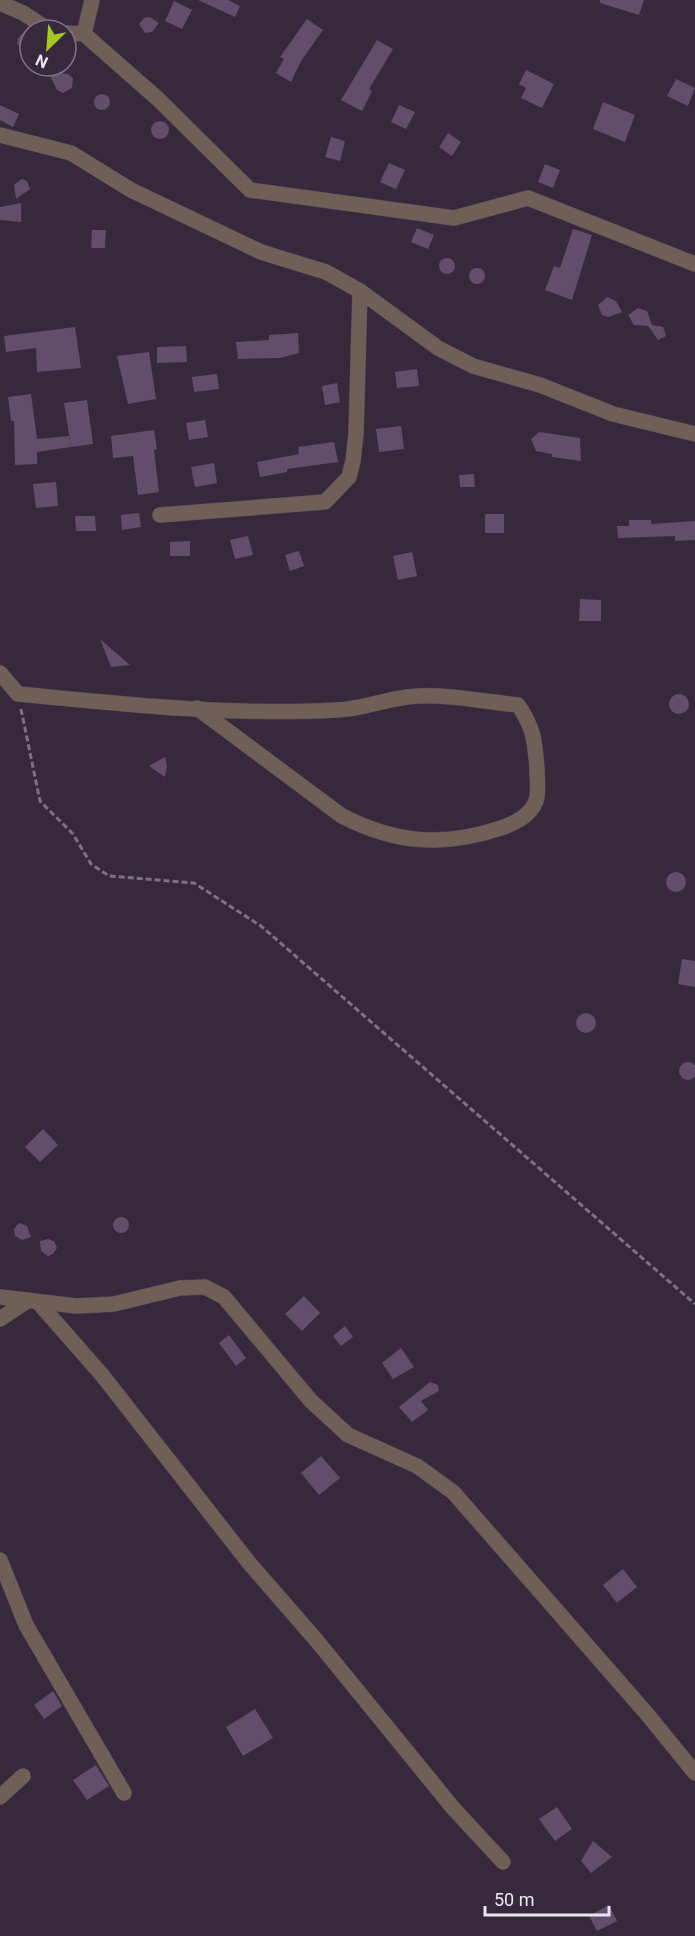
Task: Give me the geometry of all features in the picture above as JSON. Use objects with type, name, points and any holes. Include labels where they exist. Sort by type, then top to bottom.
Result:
[{"type":"street","points":[[84,34],[92,0]]},
{"type":"street","points":[[0,3],[30,18]]},
{"type":"street","points":[[78,34],[84,34],[158,99],[250,190],[454,218],[528,198],[695,264]]},
{"type":"street","points":[[0,135],[71,153],[131,190],[261,252],[326,272],[360,291],[438,348],[473,366],[540,385],[580,403],[613,414],[695,434]]},
{"type":"street","points":[[160,515],[325,502],[349,477],[356,434],[360,291]]},
{"type":"street","points":[[2,672],[18,694],[197,708],[338,710],[418,696],[518,705],[530,723],[536,746],[536,801],[526,816],[509,825],[473,837],[445,842],[400,836],[364,827],[342,816],[197,708]]},
{"type":"street","points":[[0,1297],[76,1306],[114,1304],[180,1288],[205,1287],[224,1297],[311,1401],[348,1435],[417,1466],[453,1492],[647,1714],[695,1773]]},
{"type":"street","points":[[0,1319],[33,1301]]},
{"type":"street","points":[[33,1301],[102,1375],[250,1564],[317,1641],[453,1808],[502,1862]]},
{"type":"street","points":[[0,1560],[26,1625],[124,1793]]},
{"type":"street","points":[[0,1797],[23,1776]]},
{"type":"path","points":[[18,694],[40,801],[74,834],[91,864],[110,876],[194,883],[261,926],[695,1304]]},
{"type":"building","points":[[198,0],[228,0],[240,6],[235,17]]},
{"type":"building","points":[[600,0],[644,0],[639,15],[600,3]]},
{"type":"building","points":[[174,1],[192,10],[182,29],[165,21]]},
{"type":"building","points":[[150,17],[159,23],[152,32],[145,33],[139,24],[144,18]]},
{"type":"building","points":[[307,19],[323,30],[301,61],[291,82],[276,73],[284,59],[280,57]]},
{"type":"building","points":[[377,40],[393,49],[369,89],[372,91],[362,111],[341,100]]},
{"type":"building","points":[[526,70],[554,84],[542,108],[521,98],[526,88],[519,84]]},
{"type":"building","points":[[51,78],[73,78],[72,88],[63,93],[57,90]]},
{"type":"building","points":[[676,79],[695,88],[688,106],[667,96]]},
{"type":"building","points":[[99,94],[105,94],[110,102],[108,108],[99,110],[94,105],[94,99]]},
{"type":"building","points":[[603,102],[635,115],[625,142],[593,129]]},
{"type":"building","points":[[0,105],[19,114],[13,127],[0,120]]},
{"type":"building","points":[[399,105],[415,112],[406,129],[391,122]]},
{"type":"building","points":[[160,121],[166,124],[169,130],[166,136],[160,139],[154,136],[151,130],[154,124]]},
{"type":"building","points":[[448,133],[461,142],[452,156],[439,147]]},
{"type":"building","points":[[331,137],[345,141],[340,161],[325,157]]},
{"type":"building","points":[[389,163],[405,170],[396,189],[380,182]]},
{"type":"building","points":[[545,164],[560,170],[553,188],[538,182]]},
{"type":"building","points":[[22,179],[27,181],[30,189],[16,199],[14,185]]},
{"type":"building","points":[[21,203],[21,222],[0,220],[0,207]]},
{"type":"building","points":[[417,228],[434,235],[428,249],[411,242]]},
{"type":"building","points":[[573,229],[592,235],[572,300],[545,290],[554,266],[560,268]]},
{"type":"building","points":[[92,230],[106,230],[105,248],[91,248]]},
{"type":"building","points":[[447,258],[455,266],[447,274],[439,266]]},
{"type":"building","points":[[474,268],[480,268],[485,276],[483,282],[474,284],[469,279],[469,273]]},
{"type":"building","points":[[607,297],[616,301],[622,312],[608,317],[602,315],[598,305]]},
{"type":"building","points":[[638,308],[647,311],[652,325],[663,327],[666,336],[658,340],[648,326],[634,325],[628,315]]},
{"type":"building","points":[[75,327],[81,368],[37,372],[36,348],[6,352],[4,336]]},
{"type":"building","points":[[298,333],[299,353],[280,358],[238,359],[236,342],[269,340],[269,335]]},
{"type":"building","points":[[186,346],[187,362],[157,363],[157,347]]},
{"type":"building","points":[[149,352],[156,399],[128,404],[117,356]]},
{"type":"building","points":[[417,369],[419,386],[397,388],[395,372]]},
{"type":"building","points":[[217,374],[219,389],[194,392],[192,377]]},
{"type":"building","points":[[337,383],[340,402],[325,405],[322,386]]},
{"type":"building","points":[[31,394],[37,439],[69,436],[71,447],[37,452],[37,464],[15,465],[14,421],[11,421],[8,397]]},
{"type":"building","points":[[87,400],[93,444],[71,447],[64,403]]},
{"type":"building","points":[[205,420],[208,437],[189,440],[186,423]]},
{"type":"building","points":[[401,426],[404,449],[379,452],[376,429]]},
{"type":"building","points":[[154,430],[159,492],[138,495],[133,456],[113,458],[111,436]]},
{"type":"building","points":[[539,432],[580,438],[581,461],[552,457],[552,454],[536,451],[531,439]]},
{"type":"building","points":[[334,442],[338,462],[287,469],[287,472],[260,477],[257,462],[299,454],[298,447]]},
{"type":"building","points":[[214,463],[217,483],[195,487],[191,467]]},
{"type":"building","points":[[474,474],[475,487],[460,487],[459,475]]},
{"type":"building","points":[[56,482],[58,506],[36,508],[33,484]]},
{"type":"building","points":[[139,513],[141,527],[122,530],[121,515]]},
{"type":"building","points":[[485,514],[504,514],[504,533],[485,533]]},
{"type":"building","points":[[75,516],[95,516],[96,531],[76,531]]},
{"type":"building","points":[[629,520],[651,520],[651,524],[695,521],[695,540],[675,541],[675,536],[618,538],[617,526],[629,526]]},
{"type":"building","points":[[248,536],[253,555],[235,559],[230,540]]},
{"type":"building","points":[[190,541],[190,556],[170,556],[170,542]]},
{"type":"building","points":[[299,551],[304,566],[290,571],[285,555]]},
{"type":"building","points":[[412,552],[417,576],[398,580],[393,556]]},
{"type":"building","points":[[580,599],[601,600],[601,621],[579,621]]},
{"type":"building","points":[[100,639],[130,665],[111,667]]},
{"type":"building","points":[[679,694],[686,697],[689,704],[686,711],[679,714],[672,711],[669,704],[672,697]]},
{"type":"building","points":[[165,757],[167,766],[165,777],[149,766]]},
{"type":"building","points":[[676,872],[683,875],[686,882],[683,889],[676,892],[669,889],[666,882],[669,875]]},
{"type":"building","points":[[682,959],[695,961],[695,987],[678,984]]},
{"type":"building","points":[[586,1013],[593,1016],[596,1023],[593,1030],[586,1033],[579,1030],[576,1023],[579,1016]]},
{"type":"building","points":[[688,1062],[694,1065],[697,1071],[694,1077],[688,1080],[682,1077],[679,1071],[682,1065]]},
{"type":"building","points":[[43,1129],[58,1145],[40,1162],[25,1147]]},
{"type":"building","points":[[118,1217],[124,1217],[129,1225],[127,1231],[118,1233],[113,1228],[113,1222]]},
{"type":"building","points":[[19,1223],[27,1226],[31,1237],[22,1240],[15,1236],[14,1229]]},
{"type":"building","points":[[48,1239],[54,1241],[57,1248],[53,1254],[48,1256],[41,1251],[40,1241]]},
{"type":"building","points":[[304,1296],[320,1313],[302,1331],[285,1314]]},
{"type":"building","points":[[345,1326],[353,1337],[341,1346],[333,1336]]},
{"type":"building","points":[[229,1335],[246,1358],[236,1366],[219,1343]]},
{"type":"building","points":[[401,1348],[414,1367],[393,1379],[382,1363]]},
{"type":"building","points":[[430,1382],[438,1385],[439,1391],[421,1401],[428,1410],[412,1422],[399,1407]]},
{"type":"building","points":[[321,1456],[340,1478],[319,1495],[301,1473]]},
{"type":"building","points":[[623,1569],[637,1587],[617,1603],[603,1585]]},
{"type":"building","points":[[53,1691],[62,1706],[44,1719],[34,1705]]},
{"type":"building","points":[[255,1709],[273,1738],[243,1756],[226,1727]]},
{"type":"building","points":[[96,1765],[109,1786],[87,1800],[73,1780]]},
{"type":"building","points":[[557,1807],[572,1829],[555,1841],[539,1819]]},
{"type":"building","points":[[593,1841],[612,1857],[591,1873],[581,1861]]},
{"type":"building","points":[[609,1905],[617,1921],[597,1931],[589,1916]]}]
